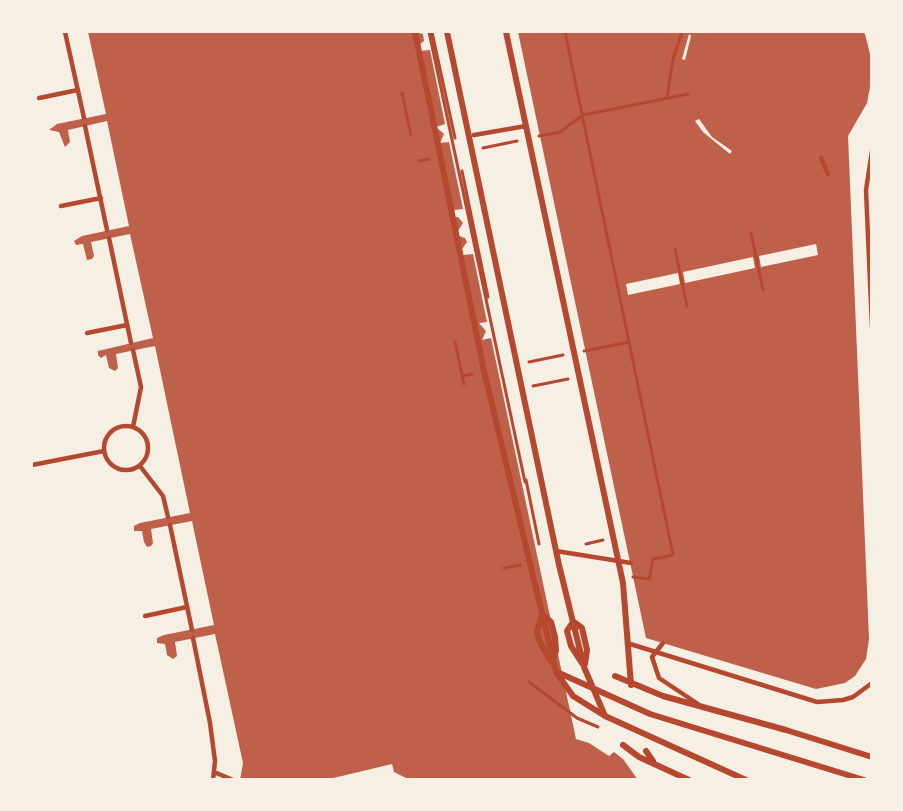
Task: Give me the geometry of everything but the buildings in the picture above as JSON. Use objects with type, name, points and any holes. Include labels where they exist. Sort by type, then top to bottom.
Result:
[{"type":"street","points":[[415,32],[484,371],[552,662]]},
{"type":"street","points":[[447,32],[556,551],[573,622],[582,628],[587,650],[584,667]]},
{"type":"street","points":[[506,32],[623,583],[631,684]]},
{"type":"street","points":[[542,614],[538,624],[539,640],[556,672],[573,696],[605,716],[746,780]]},
{"type":"street","points":[[573,622],[567,631],[571,646],[584,667],[605,716]]},
{"type":"street","points":[[556,672],[596,692],[650,714],[864,780]]},
{"type":"street","points":[[615,676],[631,684],[872,757]]},
{"type":"street","points":[[623,745],[689,780]]},
{"type":"street","points":[[646,750],[656,764]]},
{"type":"lane","points":[[65,32],[84,118]]},
{"type":"lane","points":[[39,98],[78,90]]},
{"type":"lane","points":[[85,126],[107,230]]},
{"type":"lane","points":[[474,135],[526,126]]},
{"type":"lane","points":[[872,151],[866,190],[872,327]]},
{"type":"lane","points":[[821,158],[828,174]]},
{"type":"lane","points":[[61,206],[101,198]]},
{"type":"lane","points":[[109,238],[131,343]]},
{"type":"lane","points":[[87,333],[127,325]]},
{"type":"lane","points":[[133,350],[141,387],[133,427]]},
{"type":"lane","points":[[123,426],[133,427],[142,432],[148,445],[148,454],[140,466],[130,470],[120,469],[108,460],[104,450],[106,440],[113,431],[123,426]]},
{"type":"lane","points":[[32,465],[104,450]]},
{"type":"lane","points":[[140,466],[163,496],[168,517]]},
{"type":"lane","points":[[170,525],[192,630]]},
{"type":"lane","points":[[556,551],[631,563]]},
{"type":"lane","points":[[145,616],[187,607]]},
{"type":"lane","points":[[194,638],[210,723],[213,780]]},
{"type":"lane","points":[[627,643],[817,702],[853,697],[872,682]]},
{"type":"lane","points":[[640,647],[653,647],[663,643],[655,652],[653,663],[659,678],[670,688],[702,706]]},
{"type":"lane","points":[[214,772],[233,780]]},
{"type":"path","points":[[430,32],[459,153],[540,553],[506,391],[430,32]]},
{"type":"path","points":[[565,32],[673,555],[653,558],[649,579],[643,578]]},
{"type":"path","points":[[666,98],[673,59],[682,32]]},
{"type":"path","points":[[402,93],[411,135]]},
{"type":"path","points":[[560,132],[583,115],[688,94]]},
{"type":"path","points":[[472,150],[492,146]]},
{"type":"path","points":[[419,161],[459,153]]},
{"type":"path","points":[[751,233],[763,290]]},
{"type":"path","points":[[675,249],[687,306]]},
{"type":"path","points":[[455,342],[464,384]]},
{"type":"path","points":[[607,346],[629,342]]},
{"type":"path","points":[[462,376],[538,361]]},
{"type":"path","points":[[530,387],[578,377]]},
{"type":"path","points":[[506,391],[514,390]]},
{"type":"path","points":[[529,682],[586,722]]}]
